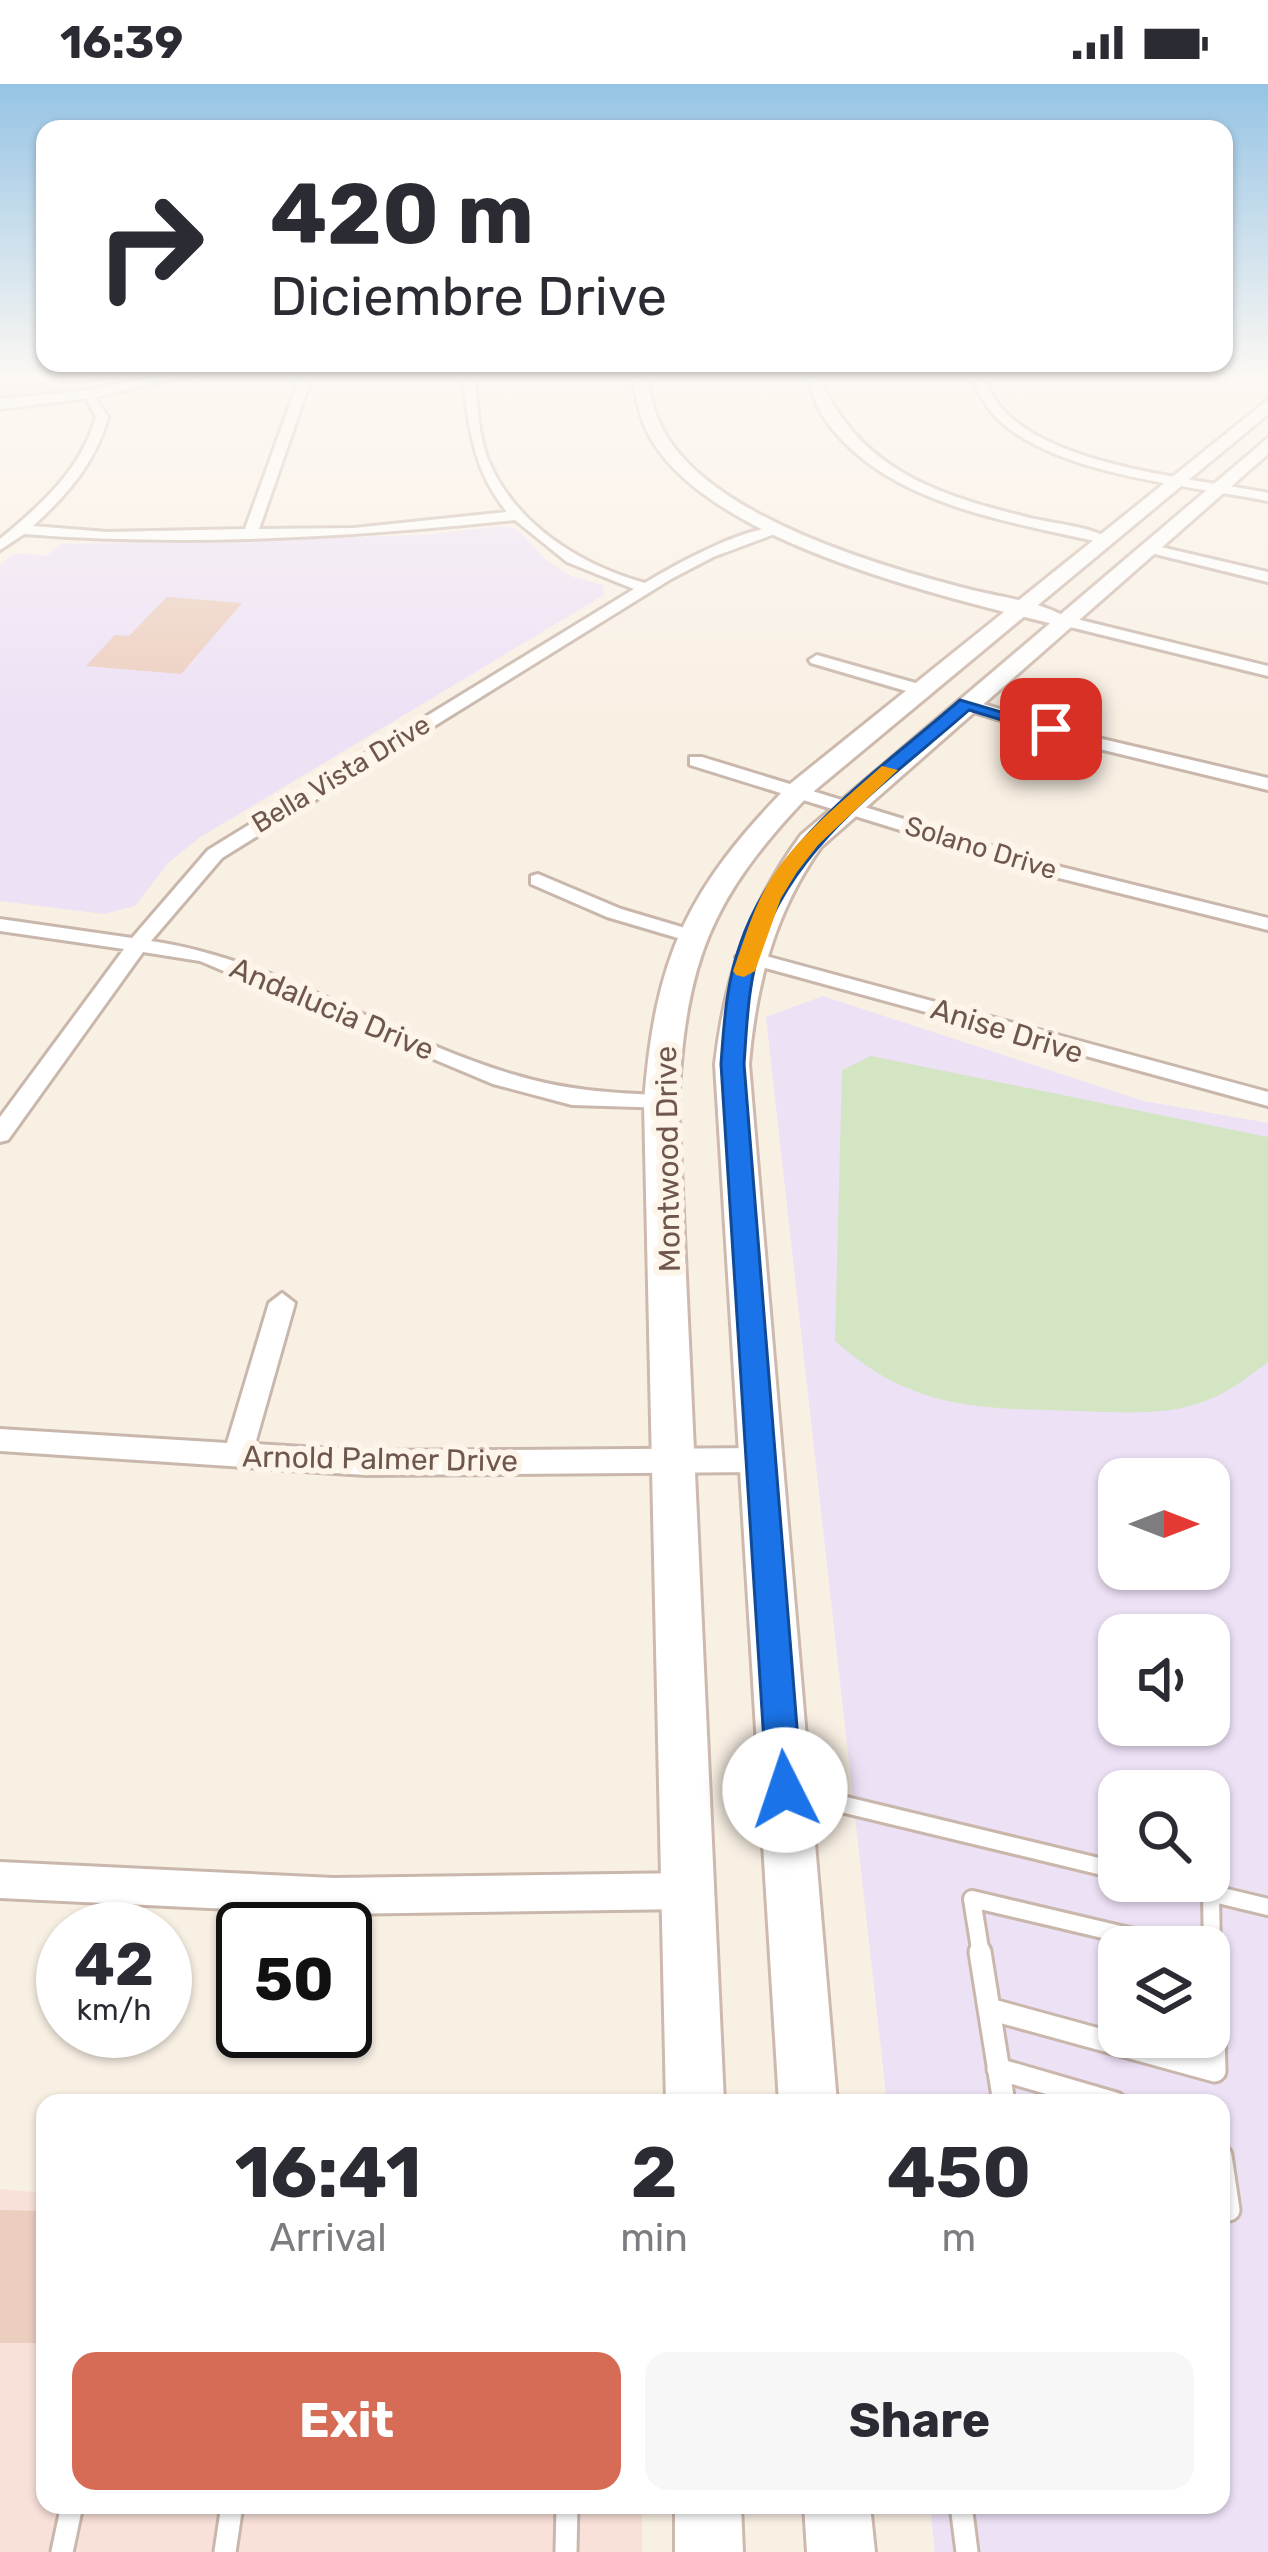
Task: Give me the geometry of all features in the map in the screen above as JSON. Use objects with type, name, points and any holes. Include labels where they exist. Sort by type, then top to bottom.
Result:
[{"type":"main road","name":"Montwood Drive","points":[[695,2094],[677,1459],[661,1103],[672,993],[688,935],[743,847],[799,790],[1167,488]]},
{"type":"main road","points":[[807,2094],[732,1064],[737,997],[747,957],[770,898],[788,870],[847,806],[1217,488]]},
{"type":"main road","points":[[708,2514],[709,2552]]},
{"type":"main road","points":[[838,2514],[841,2552]]},
{"type":"street","points":[[0,547],[62,488]]},
{"type":"street","points":[[251,533],[267,488]]},
{"type":"street","points":[[502,488],[520,515],[579,566],[648,588]]},
{"type":"street","points":[[708,488],[778,530],[909,579],[1268,671]]},
{"type":"street","points":[[933,488],[959,500],[1103,539]]},
{"type":"street","points":[[1230,488],[1268,496]]},
{"type":"street","points":[[20,530],[107,536],[397,530],[520,515]]},
{"type":"street","name":"Bella Vista Drive","points":[[0,1134],[189,880],[237,838],[648,588],[708,554],[778,530]]},
{"type":"street","points":[[1148,548],[1268,577]]},
{"type":"street","points":[[817,660],[920,689]]},
{"type":"street","points":[[966,704],[1093,742],[1268,784]]},
{"type":"street","name":"Solano Drive","points":[[696,761],[1046,869],[1268,924]]},
{"type":"street","points":[[538,880],[614,914],[688,935]]},
{"type":"street","name":"Andalucia Drive","points":[[0,925],[141,942],[236,965],[444,1057],[532,1089],[612,1102],[661,1103]]},
{"type":"street","name":"Anise Drive","points":[[747,957],[1142,1070],[1268,1100]]},
{"type":"street","points":[[238,1458],[282,1304]]},
{"type":"street","name":"Arnold Palmer Drive","points":[[0,1440],[366,1463],[760,1460]]},
{"type":"street","points":[[0,1880],[334,1896],[688,1891]]},
{"type":"lane","points":[[785,1790],[1098,1866]]},
{"type":"lane","points":[[1230,1898],[1268,1907]]},
{"type":"lane","points":[[1002,2094],[972,1899],[1098,1929]]},
{"type":"lane","points":[[989,2009],[1098,2039]]},
{"type":"lane","points":[[1168,2058],[1215,2071],[1215,2058]]},
{"type":"lane","points":[[998,2068],[1084,2094]]},
{"type":"lane","points":[[62,2552],[70,2514]]},
{"type":"lane","points":[[225,2552],[231,2514]]},
{"type":"lane","points":[[566,2552],[567,2514]]},
{"type":"lane","points":[[962,2514],[967,2552]]},
{"type":"shaded area","points":[[500,526],[517,529],[545,559],[571,576],[603,585],[604,595],[199,838],[169,862],[135,906],[104,914],[0,901],[0,565],[14,553],[47,556],[60,544],[424,535]]},
{"type":"shaded area","points":[[823,996],[1144,1101],[1268,1123],[1268,2552],[935,2552],[931,2514],[1230,2514],[1230,2094],[886,2094],[766,1017]]},
{"type":"shaded area","points":[[0,2189],[36,2192],[36,2514],[642,2514],[642,2552],[0,2552]]},
{"type":"green space","points":[[871,1056],[1268,1137],[1268,1362],[1207,1401],[1137,1412],[1008,1409],[948,1401],[892,1381],[864,1364],[835,1341],[842,1070]]},
{"type":"building","points":[[167,597],[242,603],[181,674],[86,666],[115,635],[129,636]]},
{"type":"building","points":[[0,2210],[36,2211],[36,2343],[0,2343]]},
{"type":"slow traffic","points":[[744,971],[770,898],[788,870],[811,841],[889,770]]},
{"type":"route","points":[[785,1790],[732,1064],[737,997],[750,944],[770,898],[811,841],[966,704],[1051,729]]}]
